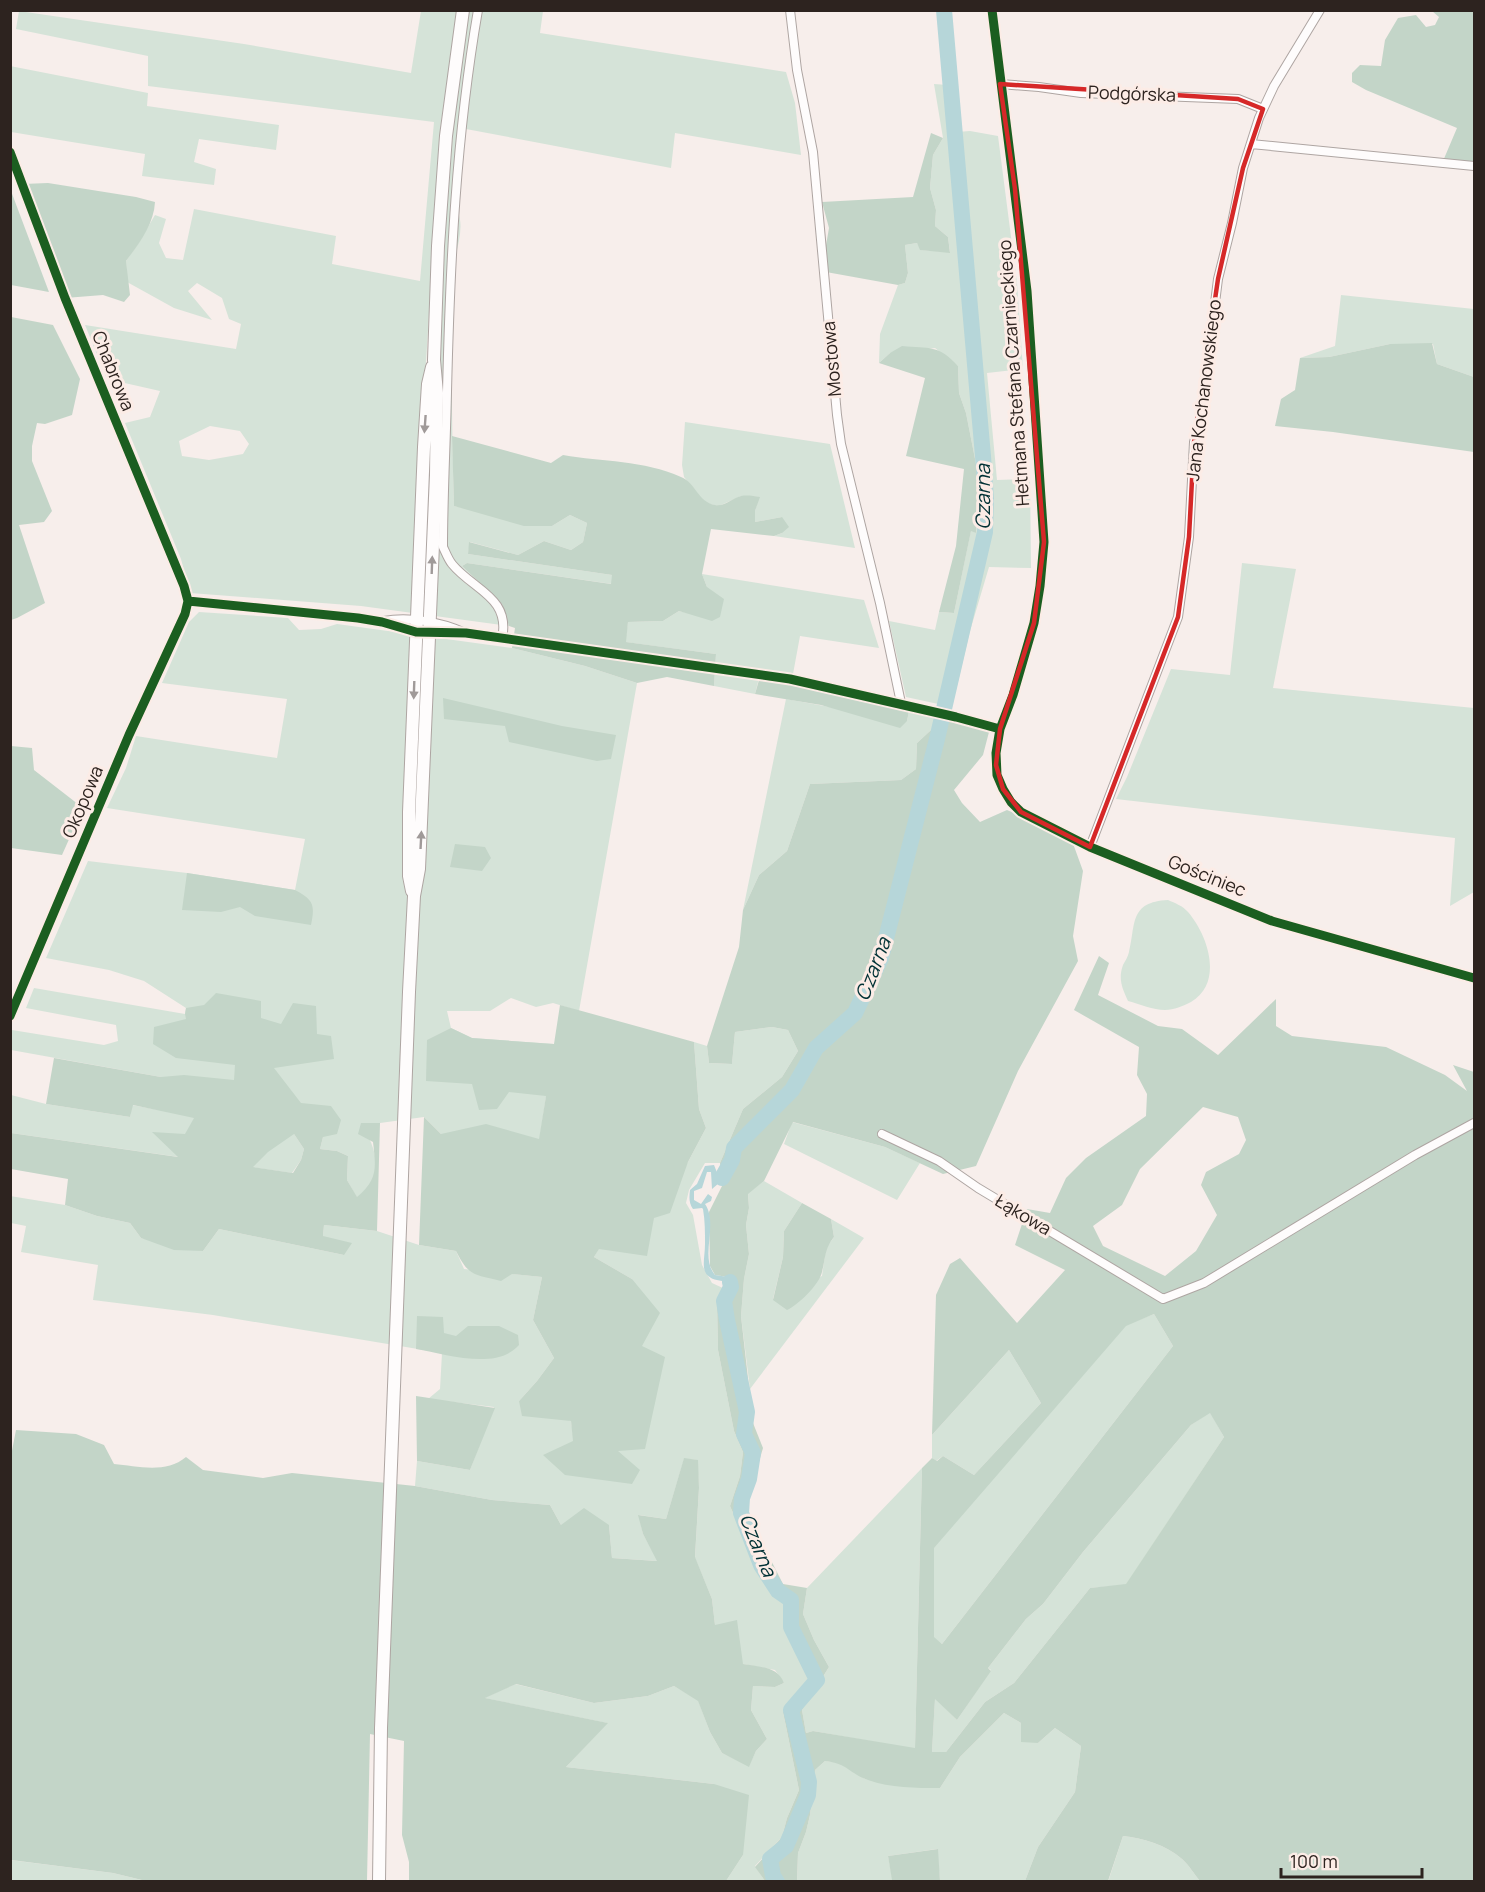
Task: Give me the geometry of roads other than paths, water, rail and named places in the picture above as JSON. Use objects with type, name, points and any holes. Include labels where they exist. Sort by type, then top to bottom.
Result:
[{"type":"main road","points":[[379,1881],[381,1728],[414,896],[419,869],[430,628],[437,404],[434,360],[442,177],[463,10]]},
{"type":"main road","points":[[414,896],[409,876],[409,812],[424,437],[428,384],[434,360]]},
{"type":"street","points":[[478,10],[463,113],[454,210],[448,323],[443,547],[453,565],[492,599],[500,609],[504,628],[502,639]]},
{"type":"street","name":"Mostowa","points":[[790,10],[797,70],[813,152],[841,444],[880,603],[901,704]]},
{"type":"street","name":"Hetmana Stefana Czarnieckiego","points":[[992,10],[1027,291],[1044,542],[1034,623],[1013,695],[1000,729]]},
{"type":"street","name":"Jana Kochanowskiego","points":[[1090,847],[1178,617],[1190,537],[1194,442],[1201,415],[1218,279],[1243,168],[1263,109],[1274,86],[1320,10]]},
{"type":"street","name":"Podgórska","points":[[1000,84],[1081,93],[1238,99],[1263,109]]},
{"type":"street","points":[[1251,144],[1474,166]]},
{"type":"street","name":"Chabrowa","points":[[10,152],[65,298],[184,586],[188,601]]},
{"type":"street","points":[[188,601],[382,622],[396,619],[417,627],[452,628],[466,633],[502,639],[789,679],[1000,729]]},
{"type":"street","name":"Okopowa","points":[[10,1016],[143,703],[185,614],[188,601]]},
{"type":"street","name":"Gościniec","points":[[1000,729],[996,765],[1000,783],[1007,797],[1022,812],[1032,818],[1090,847],[1272,921],[1474,978]]},
{"type":"street","name":"Łąkowa","points":[[882,1134],[939,1161],[978,1188],[1163,1299],[1203,1283],[1415,1155],[1474,1123]]},
{"type":"water","points":[[732,1160],[725,1182],[719,1183],[712,1189],[711,1172],[707,1172],[702,1188],[694,1191],[694,1200],[701,1204],[708,1194],[712,1197],[711,1201],[705,1204],[710,1221],[708,1250],[711,1267],[715,1275],[733,1280],[732,1291],[724,1301],[727,1286],[722,1281],[709,1276],[704,1268],[703,1209],[693,1209],[689,1196],[690,1190],[697,1184],[705,1166],[714,1165],[718,1175]]},
{"type":"waterway","name":"Czarna","points":[[722,1178],[732,1160],[734,1148],[792,1090],[816,1048],[855,1013],[881,958],[937,739],[985,532],[986,499],[983,456],[944,10]]},
{"type":"waterway","name":"Czarna","points":[[730,1282],[731,1287],[724,1301],[747,1412],[744,1434],[753,1453],[749,1479],[742,1498],[741,1513],[761,1565],[778,1591],[791,1600],[791,1627],[817,1680],[791,1710],[809,1782],[808,1795],[786,1846],[770,1859],[773,1876],[777,1882]]}]
